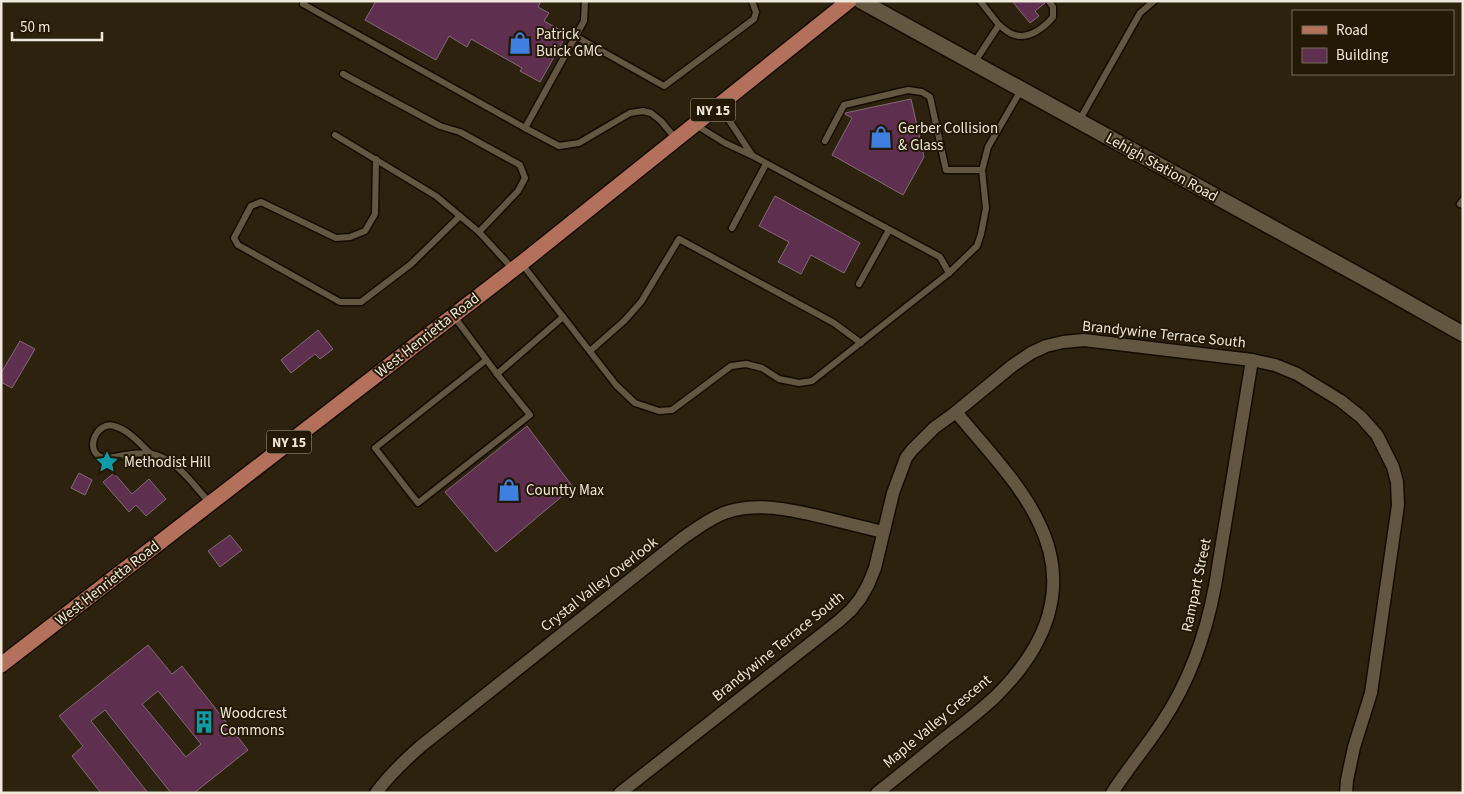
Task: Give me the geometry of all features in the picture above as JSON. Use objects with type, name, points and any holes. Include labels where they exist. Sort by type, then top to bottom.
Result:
[{"type":"main road","name":"West Henrietta Road","points":[[1,665],[517,266],[849,1]]},
{"type":"street","name":"Lehigh Station Road","points":[[861,1],[1463,334]]},
{"type":"street","name":"Brandywine Terrace South","points":[[620,793],[831,628],[851,610],[868,585],[875,568],[882,532],[893,493],[906,458],[934,428],[1031,353],[1046,346],[1084,340],[1252,360],[1274,365],[1297,374],[1341,401],[1361,417],[1377,435],[1393,467],[1397,482],[1398,505],[1372,693],[1354,747],[1346,793]]},
{"type":"street","name":"Rampart Street","points":[[1112,793],[1163,722],[1175,702],[1189,674],[1204,633],[1215,586],[1252,360]]},
{"type":"street","name":"Maple Valley Crescent","points":[[877,793],[995,697],[1016,674],[1032,652],[1044,628],[1051,607],[1054,584],[1052,562],[1046,539],[1038,520],[1013,482],[956,412]]},
{"type":"street","name":"Crystal Valley Overlook","points":[[376,793],[400,765],[422,746],[684,537],[708,521],[726,512],[745,508],[765,507],[786,509],[882,532]]},
{"type":"lane","points":[[305,1],[304,4],[559,146],[579,143],[630,113],[643,111],[661,121],[676,139]]},
{"type":"lane","points":[[525,128],[584,21],[585,1]]},
{"type":"lane","points":[[575,36],[664,86],[754,19],[756,12],[752,1]]},
{"type":"lane","points":[[980,1],[999,24],[1011,34],[1026,36],[1035,33],[1053,17],[1053,7],[1049,1]]},
{"type":"lane","points":[[1079,121],[1140,13],[1154,1]]},
{"type":"lane","points":[[974,63],[999,24]]},
{"type":"lane","points":[[343,74],[440,126],[460,132],[520,165],[525,178],[518,191],[479,232]]},
{"type":"lane","points":[[335,135],[436,196],[479,232],[517,266],[563,317],[616,385],[635,403],[659,411],[672,410],[731,366],[746,364],[762,368],[779,379],[799,383],[812,382],[949,274],[977,246],[986,208],[982,170],[988,148],[1022,89]]},
{"type":"lane","points":[[825,141],[844,105],[908,90],[922,92],[930,97],[946,170],[982,170]]},
{"type":"lane","points":[[719,105],[753,156]]},
{"type":"lane","points":[[695,124],[725,143],[753,156],[940,257],[949,274]]},
{"type":"lane","points":[[376,160],[375,214],[365,231],[350,237],[336,238],[261,202],[251,206],[234,238],[238,245],[340,302],[361,302],[411,264],[460,216]]},
{"type":"lane","points":[[732,228],[766,164]]},
{"type":"lane","points":[[1463,200],[1460,204],[1463,205]]},
{"type":"lane","points":[[859,284],[889,230]]},
{"type":"lane","points":[[590,351],[624,321],[641,302],[679,239],[834,323],[861,343]]},
{"type":"lane","points":[[453,316],[530,415],[418,503],[375,448],[486,360]]},
{"type":"lane","points":[[497,374],[563,317]]},
{"type":"lane","points":[[151,454],[127,432],[112,425],[104,426],[98,430],[93,443],[98,456],[105,458],[138,453],[151,454],[163,458],[174,465],[210,503]]},
{"type":"building","name":"Patrick Buick GMC","points":[[376,1],[541,1],[538,7],[549,13],[544,21],[567,34],[540,82],[520,71],[522,68],[471,39],[467,47],[449,36],[436,60],[365,20]]},
{"type":"building","points":[[1012,1],[1044,1],[1045,3],[1035,11],[1039,16],[1030,23]]},
{"type":"building","name":"Gerber Collision & Glass","points":[[911,99],[924,157],[903,195],[832,155],[852,118],[845,113]]},
{"type":"building","points":[[775,196],[860,243],[844,273],[811,255],[801,274],[778,262],[789,242],[759,226]]},
{"type":"building","points":[[318,330],[333,349],[320,359],[315,354],[291,373],[281,360]]},
{"type":"building","points":[[20,341],[35,349],[12,388],[1,382],[1,373]]},
{"type":"building","name":"Countty Max","points":[[527,426],[573,487],[496,552],[445,492]]},
{"type":"building","points":[[79,473],[92,480],[85,495],[71,488]]},
{"type":"building","points":[[114,473],[132,494],[149,479],[166,499],[146,516],[136,505],[129,512],[103,482]]},
{"type":"building","points":[[230,535],[242,550],[220,567],[208,551]]},
{"type":"building","name":"Woodcrest Commons","points":[[148,645],[172,674],[182,666],[248,750],[194,793],[171,793],[105,710],[91,721],[148,793],[101,793],[72,756],[83,746],[59,716]],"holes":[[[158,691],[201,744],[186,757],[142,704]]]},
{"type":"place","name":"Patrick Buick GMC","points":[[520,43]]},
{"type":"place","name":"Gerber Collision & Glass","points":[[881,137]]},
{"type":"place","name":"Methodist Hill","points":[[107,462]]},
{"type":"place","name":"Countty Max","points":[[509,490]]},
{"type":"place","name":"Woodcrest Commons","points":[[204,722]]}]
